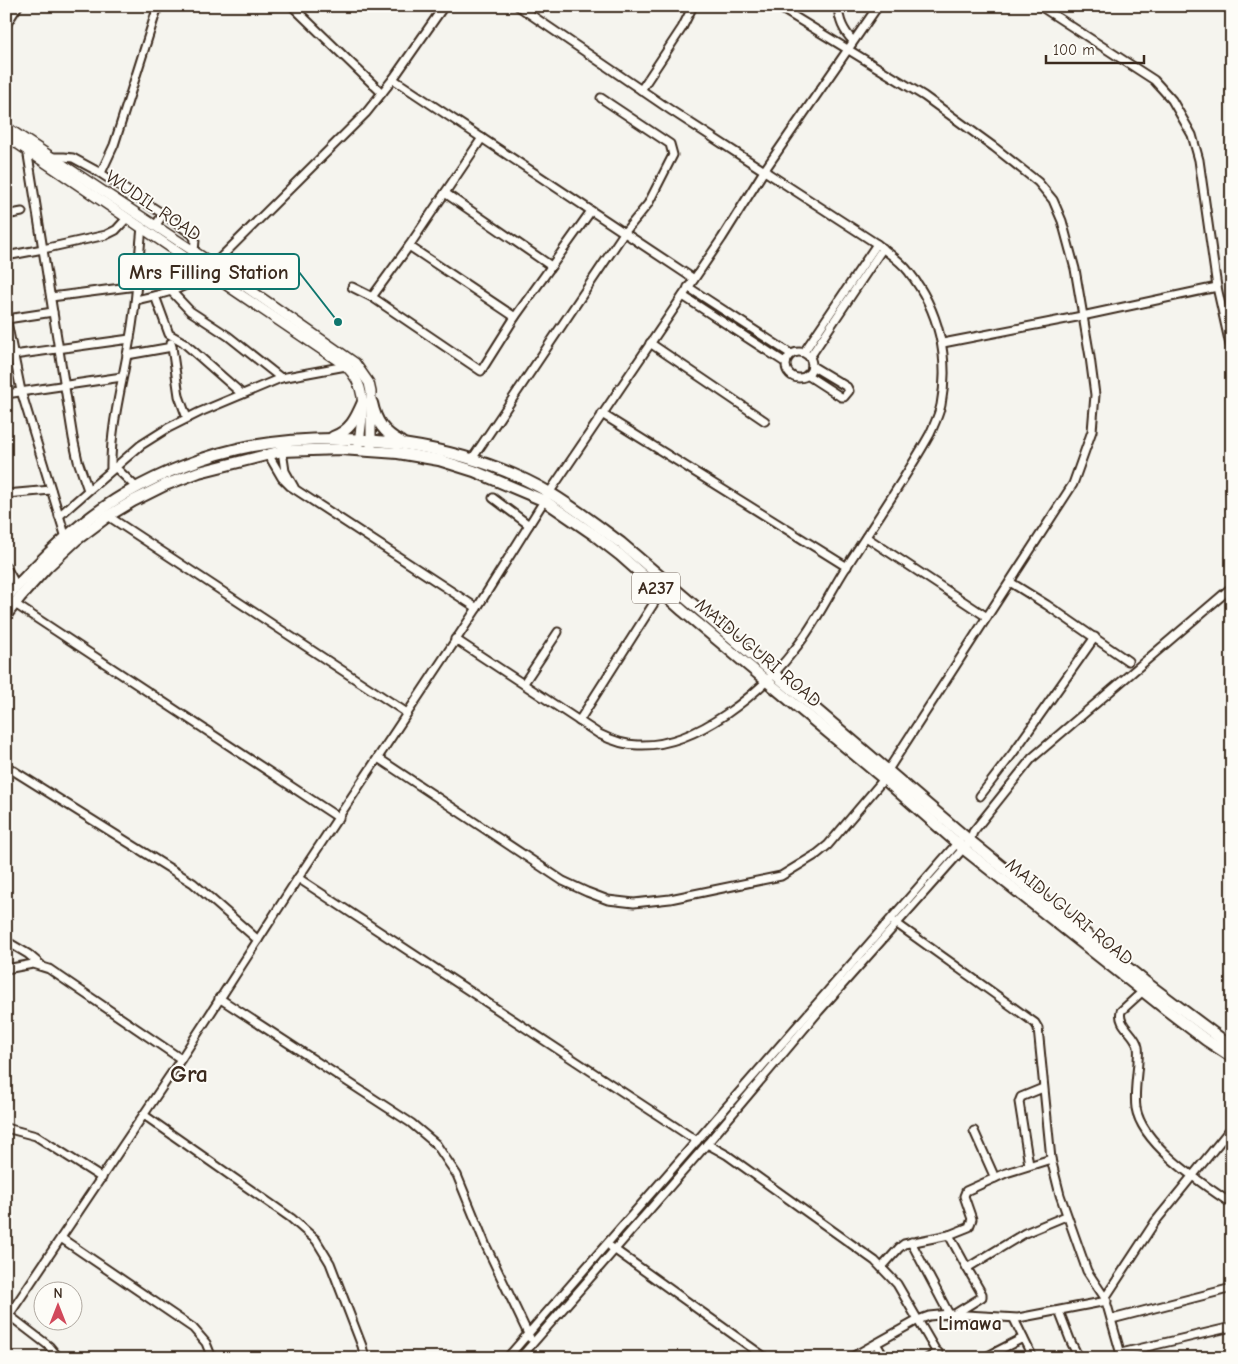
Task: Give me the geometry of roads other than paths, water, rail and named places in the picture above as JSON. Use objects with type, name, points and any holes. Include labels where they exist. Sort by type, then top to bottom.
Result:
[{"type":"highway","points":[[327,440],[344,433],[350,428],[367,402],[378,423],[387,434],[406,445]]},
{"type":"highway","name":"MAIDUGURI ROAD","points":[[6,615],[9,601],[17,587],[37,564],[94,514],[137,488],[185,466],[251,447],[327,440],[359,445]]},
{"type":"highway","name":"MAIDUGURI ROAD","points":[[9,601],[76,540],[108,516],[141,497],[190,475],[282,452],[359,445],[406,445],[472,459],[494,467],[594,523],[621,544],[770,678]]},
{"type":"highway","name":"MAIDUGURI ROAD","points":[[371,445],[474,470],[547,497],[966,840],[1143,991],[1206,1040],[1232,1057]]},
{"type":"highway","name":"MAIDUGURI ROAD","points":[[966,840],[1144,981],[1232,1046]]},
{"type":"main road","name":"WUDIL ROAD","points":[[6,127],[194,252],[210,268]]},
{"type":"main road","name":"WUDIL ROAD","points":[[6,136],[127,218],[210,268],[331,350],[355,363],[368,383],[367,402],[359,445]]},
{"type":"main road","name":"WUDIL ROAD","points":[[331,350],[346,366],[361,387],[367,402],[371,445]]},
{"type":"street","points":[[6,25],[18,6]]},
{"type":"street","points":[[101,173],[114,145],[158,6]]},
{"type":"street","points":[[292,6],[382,93]]},
{"type":"street","points":[[136,300],[172,292],[192,283],[210,268],[366,113],[393,79],[444,6]]},
{"type":"street","points":[[456,639],[598,734],[616,742],[639,746],[672,741],[710,724],[734,709],[770,678],[797,648],[930,434],[940,407],[945,374],[942,344],[937,324],[922,291],[908,270],[880,246],[672,112],[518,6]]},
{"type":"street","points":[[642,90],[682,28],[693,6]]},
{"type":"street","points":[[378,758],[563,881],[608,900],[634,902],[670,899],[781,876],[828,845],[886,774],[1073,484],[1092,431],[1095,395],[1075,269],[1062,222],[1053,200],[1038,182],[924,96],[848,50],[788,10],[777,6]]},
{"type":"street","points":[[838,6],[842,26],[853,41]]},
{"type":"street","points":[[58,1358],[49,1346],[8,1314],[181,1059],[219,998],[477,608],[602,414],[694,280],[764,171],[878,6]]},
{"type":"street","points":[[1040,6],[1154,80],[1172,100],[1192,135],[1199,160],[1217,287],[1232,354]]},
{"type":"street","points":[[393,79],[694,280]]},
{"type":"street","points":[[472,459],[624,233],[648,204],[673,155],[670,144],[601,98]]},
{"type":"street","points":[[372,297],[482,138]]},
{"type":"street","points":[[26,149],[73,438],[78,462],[88,490]]},
{"type":"street","points":[[52,157],[64,156],[73,158],[101,173],[163,214],[193,235],[195,240],[194,252]]},
{"type":"street","points":[[109,196],[117,184]]},
{"type":"street","points":[[445,192],[551,266]]},
{"type":"street","points":[[352,287],[372,297],[481,371],[515,317],[590,210]]},
{"type":"street","points":[[6,214],[22,212]]},
{"type":"street","points":[[156,226],[163,214]]},
{"type":"street","points":[[6,256],[106,235],[116,230],[127,218]]},
{"type":"street","points":[[137,488],[113,469],[112,449],[122,377],[136,300],[142,227]]},
{"type":"street","points":[[409,246],[515,317]]},
{"type":"street","points":[[807,354],[880,246]]},
{"type":"street","points":[[50,297],[137,286]]},
{"type":"street","points":[[688,287],[791,354]]},
{"type":"street","points":[[942,344],[1217,287]]},
{"type":"street","points":[[172,292],[190,311],[228,336],[281,378]]},
{"type":"street","points":[[155,296],[170,336],[179,396],[188,418]]},
{"type":"street","points":[[683,296],[786,363]]},
{"type":"street","points":[[53,312],[6,318],[21,390],[66,538]]},
{"type":"street","points":[[751,340],[756,332]]},
{"type":"street","points":[[170,336],[183,342],[242,394]]},
{"type":"street","points":[[6,356],[130,339]]},
{"type":"street","points":[[650,344],[765,421]]},
{"type":"street","points":[[127,356],[172,347]]},
{"type":"street","points":[[807,354],[797,352],[791,354],[786,363],[787,370],[791,375],[798,378],[807,375],[812,366]]},
{"type":"street","points":[[807,354],[812,366],[847,387],[848,390],[844,397],[840,397],[807,375]]},
{"type":"street","points":[[59,516],[141,445],[168,428],[281,378],[346,366]]},
{"type":"street","points":[[6,394],[21,390],[65,386],[122,377]]},
{"type":"street","points":[[602,414],[847,567]]},
{"type":"street","points":[[282,452],[286,470],[295,490]]},
{"type":"street","points":[[268,454],[282,478],[295,490],[477,608]]},
{"type":"street","points":[[6,494],[50,490]]},
{"type":"street","points":[[493,498],[530,525]]},
{"type":"street","points":[[108,516],[407,713]]},
{"type":"street","points":[[866,537],[987,617]]},
{"type":"street","points":[[6,567],[17,587]]},
{"type":"street","points":[[1010,582],[1047,604],[1128,660]]},
{"type":"street","points":[[894,921],[707,1144],[615,1250],[519,1358],[510,1355],[697,1141],[966,840],[1032,758],[1232,587]]},
{"type":"street","points":[[579,721],[661,592]]},
{"type":"street","points":[[9,601],[339,818]]},
{"type":"street","points":[[524,683],[558,632]]},
{"type":"street","points":[[980,796],[1094,637]]},
{"type":"street","points":[[6,766],[193,883],[258,940]]},
{"type":"street","points":[[298,878],[697,1141]]},
{"type":"street","points":[[894,921],[1035,1023],[1039,1034],[1051,1159],[1066,1216],[1087,1271],[1106,1299],[1121,1356],[1232,1327]]},
{"type":"street","points":[[6,941],[28,954],[41,965],[181,1059]]},
{"type":"street","points":[[6,969],[33,964],[41,965]]},
{"type":"street","points":[[1143,991],[1121,1011],[1120,1015],[1121,1021],[1138,1046],[1136,1110],[1141,1122],[1160,1148],[1192,1175],[1232,1204]]},
{"type":"street","points":[[219,998],[411,1124],[436,1144],[457,1175],[486,1246],[532,1343]]},
{"type":"street","points":[[1029,1165],[1019,1099],[1043,1088]]},
{"type":"street","points":[[144,1115],[292,1218],[316,1240],[330,1263],[365,1358]]},
{"type":"street","points":[[850,1358],[918,1320],[929,1316],[951,1315],[1014,1318],[1060,1311],[1106,1299],[1155,1222],[1232,1127]]},
{"type":"street","points":[[6,1128],[36,1136],[102,1178]]},
{"type":"street","points":[[974,1131],[995,1178]]},
{"type":"street","points":[[707,1144],[728,1155],[876,1261],[897,1284],[939,1355],[928,1358]]},
{"type":"street","points":[[882,1267],[898,1248],[911,1242],[949,1235],[969,1227],[972,1219],[964,1193],[995,1178],[1051,1159]]},
{"type":"street","points":[[967,1268],[1025,1233],[1066,1216]]},
{"type":"street","points":[[949,1235],[982,1294],[982,1297],[951,1315]]},
{"type":"street","points":[[61,1238],[193,1328],[206,1343],[212,1358]]},
{"type":"street","points":[[911,1242],[951,1315]]},
{"type":"street","points":[[607,1243],[766,1358]]},
{"type":"street","points":[[1112,1319],[1232,1288]]},
{"type":"street","points":[[1060,1311],[1070,1342],[1079,1358]]},
{"type":"street","points":[[1014,1318],[1033,1358]]},
{"type":"street","points":[[984,1358],[1023,1338]]},
{"type":"street","points":[[876,1344],[885,1358]]},
{"type":"place","name":"Mrs Filling Station","points":[[338,322]]},
{"type":"district","name":"Gra","points":[[189,1074]]},
{"type":"district","name":"Limawa","points":[[970,1323]]}]
